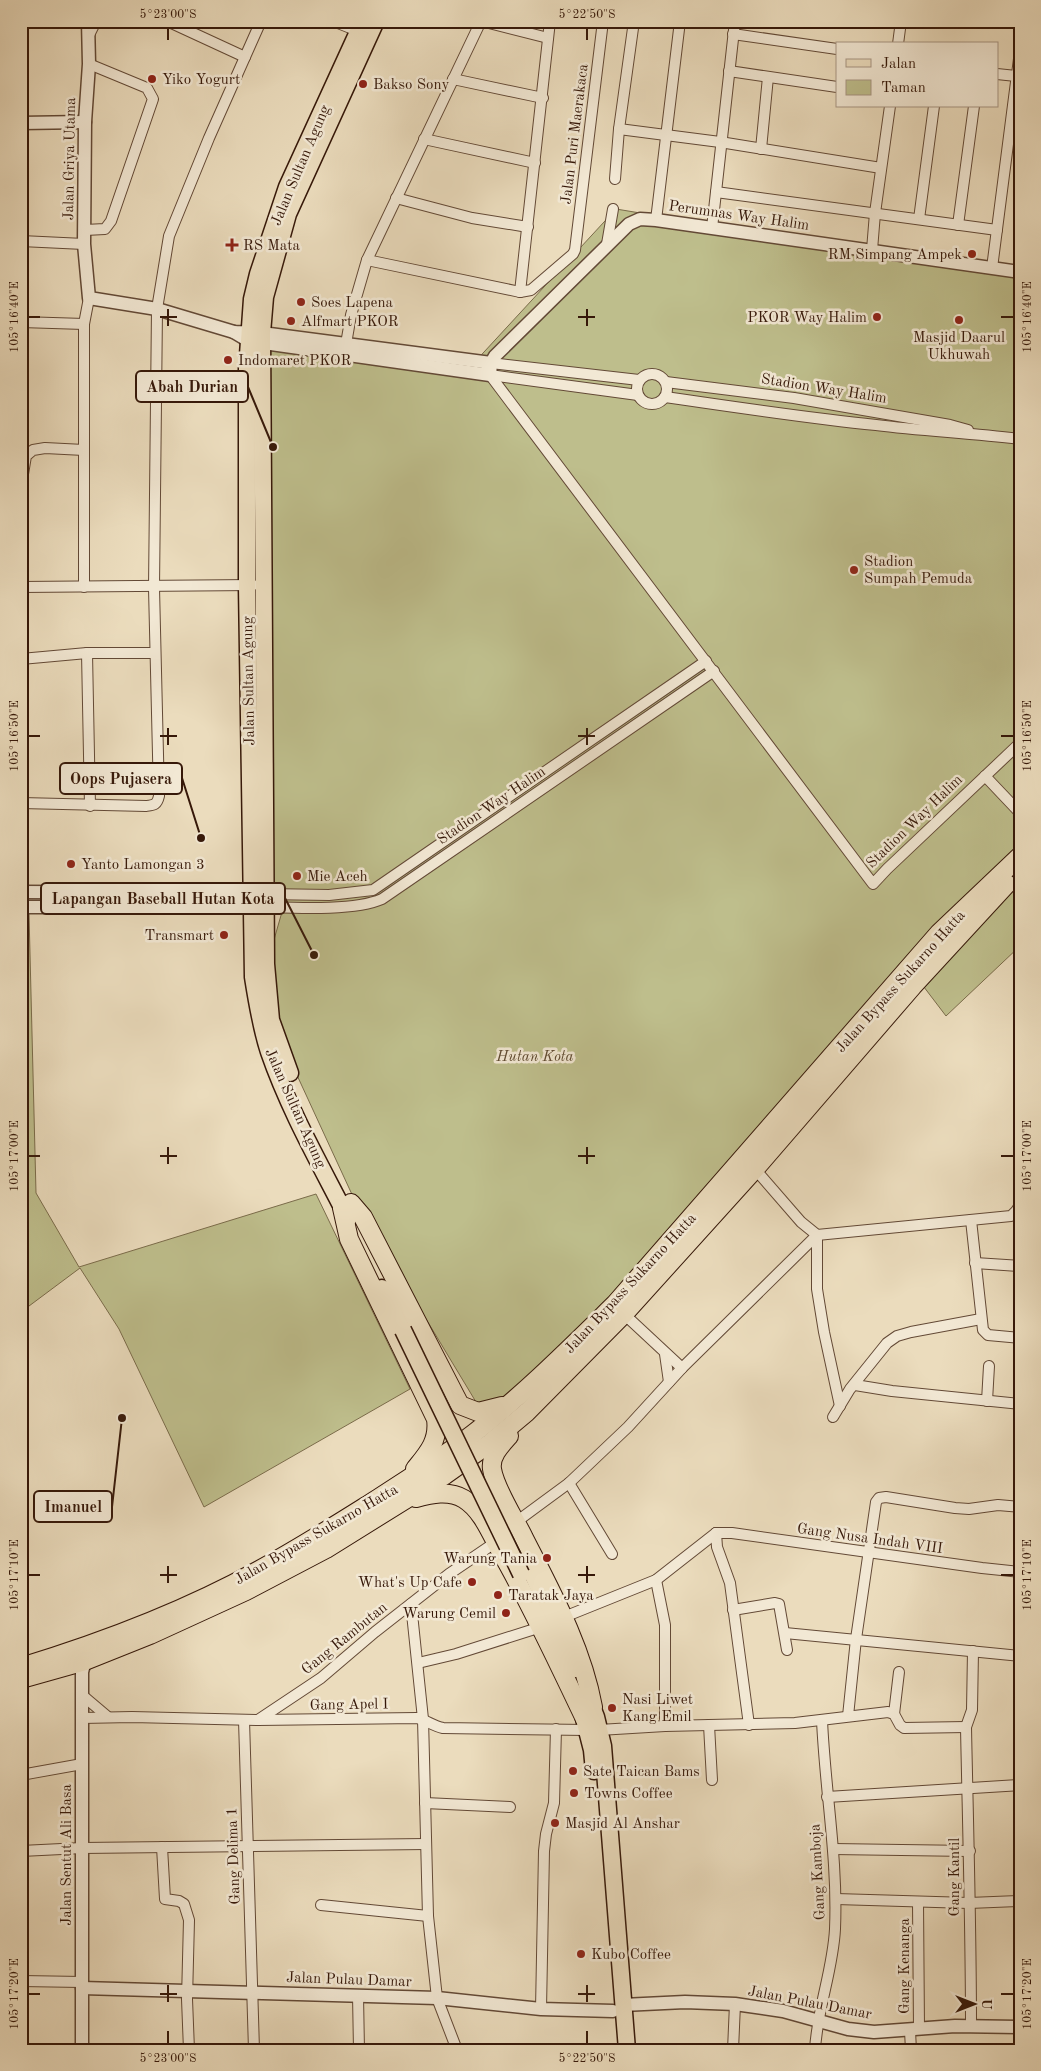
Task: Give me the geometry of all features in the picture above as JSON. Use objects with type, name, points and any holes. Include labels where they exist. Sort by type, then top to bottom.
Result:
[{"type":"highway","name":"Jalan Bypass Sukarno Hatta","points":[[21,1679],[85,1661],[150,1635],[262,1583],[326,1549],[401,1502],[469,1458],[527,1412],[624,1314],[718,1198],[940,933],[1020,856]]},
{"type":"highway","name":"Jalan Bypass Sukarno Hatta","points":[[21,1666],[78,1650],[143,1624],[249,1576],[403,1483],[467,1438],[562,1356],[718,1198],[754,1169],[914,986],[1020,871]]},
{"type":"highway","points":[[347,1206],[363,1217],[460,1405],[465,1420],[460,1429],[452,1431],[447,1429],[436,1419],[349,1239],[347,1206]]},
{"type":"highway","points":[[460,1405],[469,1410],[481,1412],[511,1402]]},
{"type":"highway","points":[[527,1412],[494,1458],[492,1469],[516,1522],[564,1617],[588,1682],[591,1722]]},
{"type":"highway","points":[[403,1483],[432,1448],[437,1434],[436,1419]]},
{"type":"highway","points":[[495,1478],[488,1472],[480,1472],[473,1476],[470,1484],[472,1496],[591,1722]]},
{"type":"highway","points":[[401,1502],[435,1494],[456,1496],[472,1506],[486,1524]]},
{"type":"main road","name":"Jalan Sultan Agung","points":[[376,21],[363,30],[288,214],[265,297],[251,336],[259,900],[267,981],[272,1020],[283,1058],[300,1099],[347,1206],[525,1572],[591,1722],[618,2008]]},
{"type":"main road","points":[[616,2050],[618,2008]]},
{"type":"main road","points":[[618,2008],[627,2050]]},
{"type":"street","name":"Jalan Griya Utama","points":[[88,21],[89,64],[85,122],[84,244],[89,298]]},
{"type":"street","points":[[88,38],[96,21]]},
{"type":"street","points":[[167,21],[245,57]]},
{"type":"street","points":[[21,803],[154,806],[157,803],[159,796],[154,588],[157,309],[169,236],[209,138],[261,21]]},
{"type":"street","points":[[334,21],[363,30]]},
{"type":"street","points":[[346,344],[351,315],[367,260],[481,21],[548,38]]},
{"type":"street","points":[[367,260],[520,292],[543,98],[550,21]]},
{"type":"street","name":"Jalan Puri Maerakaca","points":[[520,292],[531,290],[575,250],[602,21]]},
{"type":"street","points":[[615,179],[619,129],[634,21]]},
{"type":"street","name":"Perumnas Way Halim","points":[[680,21],[656,220],[1020,272]]},
{"type":"street","points":[[712,228],[720,142],[735,21]]},
{"type":"street","points":[[898,42],[901,21]]},
{"type":"street","points":[[1009,21],[1020,23]]},
{"type":"street","points":[[733,34],[836,50]]},
{"type":"street","points":[[992,268],[1020,51]]},
{"type":"street","points":[[84,230],[104,229],[111,221],[153,99],[152,94],[147,88],[89,64]]},
{"type":"street","points":[[729,71],[836,87]]},
{"type":"street","points":[[998,74],[1016,76]]},
{"type":"street","points":[[760,148],[768,77]]},
{"type":"street","points":[[452,79],[543,98]]},
{"type":"street","points":[[872,250],[875,213],[890,108]]},
{"type":"street","points":[[919,219],[934,108]]},
{"type":"street","points":[[958,225],[974,108]]},
{"type":"street","points":[[21,123],[85,122]]},
{"type":"street","points":[[619,129],[720,142],[881,168]]},
{"type":"street","points":[[424,139],[535,163]]},
{"type":"street","points":[[716,192],[997,230]]},
{"type":"street","points":[[396,198],[472,218],[528,227]]},
{"type":"street","points":[[607,244],[613,208]]},
{"type":"street","points":[[491,369],[494,356],[630,223],[640,219],[656,220]]},
{"type":"street","points":[[21,241],[84,244]]},
{"type":"street","points":[[84,587],[84,324],[89,298],[157,309],[251,336],[491,369],[639,380]]},
{"type":"street","points":[[21,322],[84,324]]},
{"type":"street","points":[[251,336],[346,344],[638,395]]},
{"type":"street","name":"Stadion Way Halim","points":[[491,369],[873,884],[1020,743]]},
{"type":"street","points":[[653,373],[663,377],[668,387],[665,397],[661,401],[651,404],[641,400],[638,395],[637,385],[639,380],[643,376],[653,373]]},
{"type":"street","name":"Stadion Way Halim","points":[[666,382],[875,412],[950,425],[976,433]]},
{"type":"street","name":"Stadion Way Halim","points":[[665,397],[873,425],[949,433],[976,433],[1020,439]]},
{"type":"street","points":[[825,419],[826,404]]},
{"type":"street","points":[[873,425],[875,412]]},
{"type":"street","points":[[21,580],[23,474],[26,456],[33,450],[45,448],[84,450]]},
{"type":"street","points":[[21,587],[154,588],[255,585]]},
{"type":"street","points":[[21,659],[87,653],[155,653]]},
{"type":"street","points":[[87,653],[90,806]]},
{"type":"street","name":"Stadion Way Halim","points":[[259,900],[373,890],[706,660]]},
{"type":"street","name":"Stadion Way Halim","points":[[259,900],[328,907],[372,902],[382,899],[714,671]]},
{"type":"street","points":[[985,776],[1020,813]]},
{"type":"street","points":[[21,892],[259,900]]},
{"type":"street","points":[[21,907],[259,900]]},
{"type":"street","points":[[754,1169],[801,1222],[816,1235],[817,1289],[840,1406]]},
{"type":"street","points":[[516,1522],[569,1483],[628,1427],[682,1368],[816,1235],[1015,1216],[1020,1205]]},
{"type":"street","points":[[971,1220],[983,1330],[988,1335],[1020,1338]]},
{"type":"street","points":[[976,1263],[1020,1266]]},
{"type":"street","points":[[624,1314],[682,1368]]},
{"type":"street","points":[[833,1417],[878,1352],[897,1336],[982,1319]]},
{"type":"street","points":[[665,1354],[669,1382]]},
{"type":"street","points":[[987,1401],[989,1366]]},
{"type":"street","points":[[855,1385],[892,1392],[1020,1404]]},
{"type":"street","points":[[569,1483],[612,1554]]},
{"type":"street","points":[[848,1716],[856,1639],[876,1502],[879,1498],[886,1497],[954,1508],[969,1509],[998,1506],[1020,1508]]},
{"type":"street","points":[[564,1617],[656,1580],[716,1533]]},
{"type":"street","points":[[716,1533],[717,1547],[730,1583],[749,1725]]},
{"type":"street","name":"Gang Nusa Indah VIII","points":[[716,1533],[732,1533],[1020,1572]]},
{"type":"street","name":"Gang Rambutan","points":[[258,1720],[321,1678],[449,1574],[496,1542]]},
{"type":"street","points":[[656,1580],[665,1625],[665,1726]]},
{"type":"street","points":[[733,1610],[777,1603],[781,1606],[787,1650]]},
{"type":"street","points":[[411,1604],[423,1719],[428,1916],[437,1998],[457,2050]]},
{"type":"street","points":[[418,1663],[456,1654],[541,1627]]},
{"type":"street","points":[[785,1633],[1020,1656]]},
{"type":"street","name":"Gang Kantil","points":[[971,2027],[970,1851],[966,1727],[972,1710],[973,1651]]},
{"type":"street","name":"Jalan Sentut Ali Basa","points":[[82,2050],[82,1672],[85,1661]]},
{"type":"street","points":[[898,1672],[894,1714],[900,1725],[904,1728],[966,1727]]},
{"type":"street","points":[[82,1695],[108,1718]]},
{"type":"street","name":"Gang Apel I","points":[[82,1718],[244,1720],[423,1719],[428,1724],[443,1728],[556,1729],[591,1722],[665,1726],[749,1725],[795,1723],[888,1712],[894,1714]]},
{"type":"street","name":"Gang Delima 1","points":[[244,1720],[254,2050]]},
{"type":"street","name":"Gang Kamboja","points":[[815,2050],[818,2021],[829,1972],[835,1932],[836,1899],[822,1720]]},
{"type":"street","points":[[709,1725],[712,1780]]},
{"type":"street","points":[[541,2009],[544,1851],[554,1802],[556,1729]]},
{"type":"street","points":[[21,1775],[82,1764]]},
{"type":"street","points":[[827,1797],[1020,1785]]},
{"type":"street","points":[[424,1803],[510,1807]]},
{"type":"street","points":[[21,1850],[426,1844]]},
{"type":"street","points":[[162,1848],[165,1899],[179,1901],[184,1904],[190,1920],[188,2050]]},
{"type":"street","points":[[833,1849],[970,1851]]},
{"type":"street","points":[[836,1899],[969,1903],[1020,1900]]},
{"type":"street","name":"Gang Kenanga","points":[[911,2050],[915,2030],[918,1902]]},
{"type":"street","points":[[322,1905],[428,1916]]},
{"type":"street","points":[[21,1981],[82,1985]]},
{"type":"street","name":"Jalan Pulau Damar","points":[[82,1985],[188,1991],[437,1998],[541,2009],[618,2008],[685,2002],[735,2004],[783,2011],[848,2029],[874,2032],[971,2027],[1020,2027]]},
{"type":"street","points":[[358,1995],[359,2050]]},
{"type":"street","points":[[733,2050],[735,2004]]},
{"type":"green space","name":"Hutan Kota","points":[[616,209],[840,246],[1020,270],[1020,946],[946,1016],[911,970],[705,1201],[516,1391],[479,1407],[355,1201],[272,1021],[267,964],[284,905],[267,906],[261,338],[472,365]]},
{"type":"green space","points":[[21,914],[29,914],[36,1193],[79,1267],[316,1194],[410,1389],[204,1507],[119,1329],[80,1268],[21,1312]]},
{"type":"place","name":"Yiko Yogurt","points":[[152,79]]},
{"type":"place","name":"Bakso Sony","points":[[363,84]]},
{"type":"place","name":"RS Mata","points":[[232,245]]},
{"type":"place","name":"RM Simpang Ampek","points":[[972,254]]},
{"type":"place","name":"Soes Lapena","points":[[301,302]]},
{"type":"place","name":"PKOR Way Halim","points":[[877,317]]},
{"type":"place","name":"Masjid Daarul Ukhuwah","points":[[959,320]]},
{"type":"place","name":"Alfmart PKOR","points":[[291,321]]},
{"type":"place","name":"Indomaret PKOR","points":[[228,360]]},
{"type":"place","name":"Abah Durian","points":[[273,447]]},
{"type":"place","name":"Stadion Sumpah Pemuda","points":[[854,570]]},
{"type":"place","name":"Oops Pujasera","points":[[201,838]]},
{"type":"place","name":"Yanto Lamongan 3","points":[[71,864]]},
{"type":"place","name":"Mie Aceh","points":[[297,876]]},
{"type":"place","name":"Transmart","points":[[224,935]]},
{"type":"place","name":"Lapangan Baseball Hutan Kota","points":[[314,955]]},
{"type":"place","name":"Imanuel","points":[[122,1418]]},
{"type":"place","name":"Warung Tania","points":[[547,1558]]},
{"type":"place","name":"What's Up Cafe","points":[[472,1582]]},
{"type":"place","name":"Taratak Jaya","points":[[498,1595]]},
{"type":"place","name":"Warung Cemil","points":[[506,1613]]},
{"type":"place","name":"Nasi Liwet Kang Emil","points":[[612,1708]]},
{"type":"place","name":"Sate Taican Bams","points":[[573,1771]]},
{"type":"place","name":"Towns Coffee","points":[[574,1793]]},
{"type":"place","name":"Masjid Al Anshar","points":[[555,1823]]},
{"type":"place","name":"Kubo Coffee","points":[[581,1954]]}]
